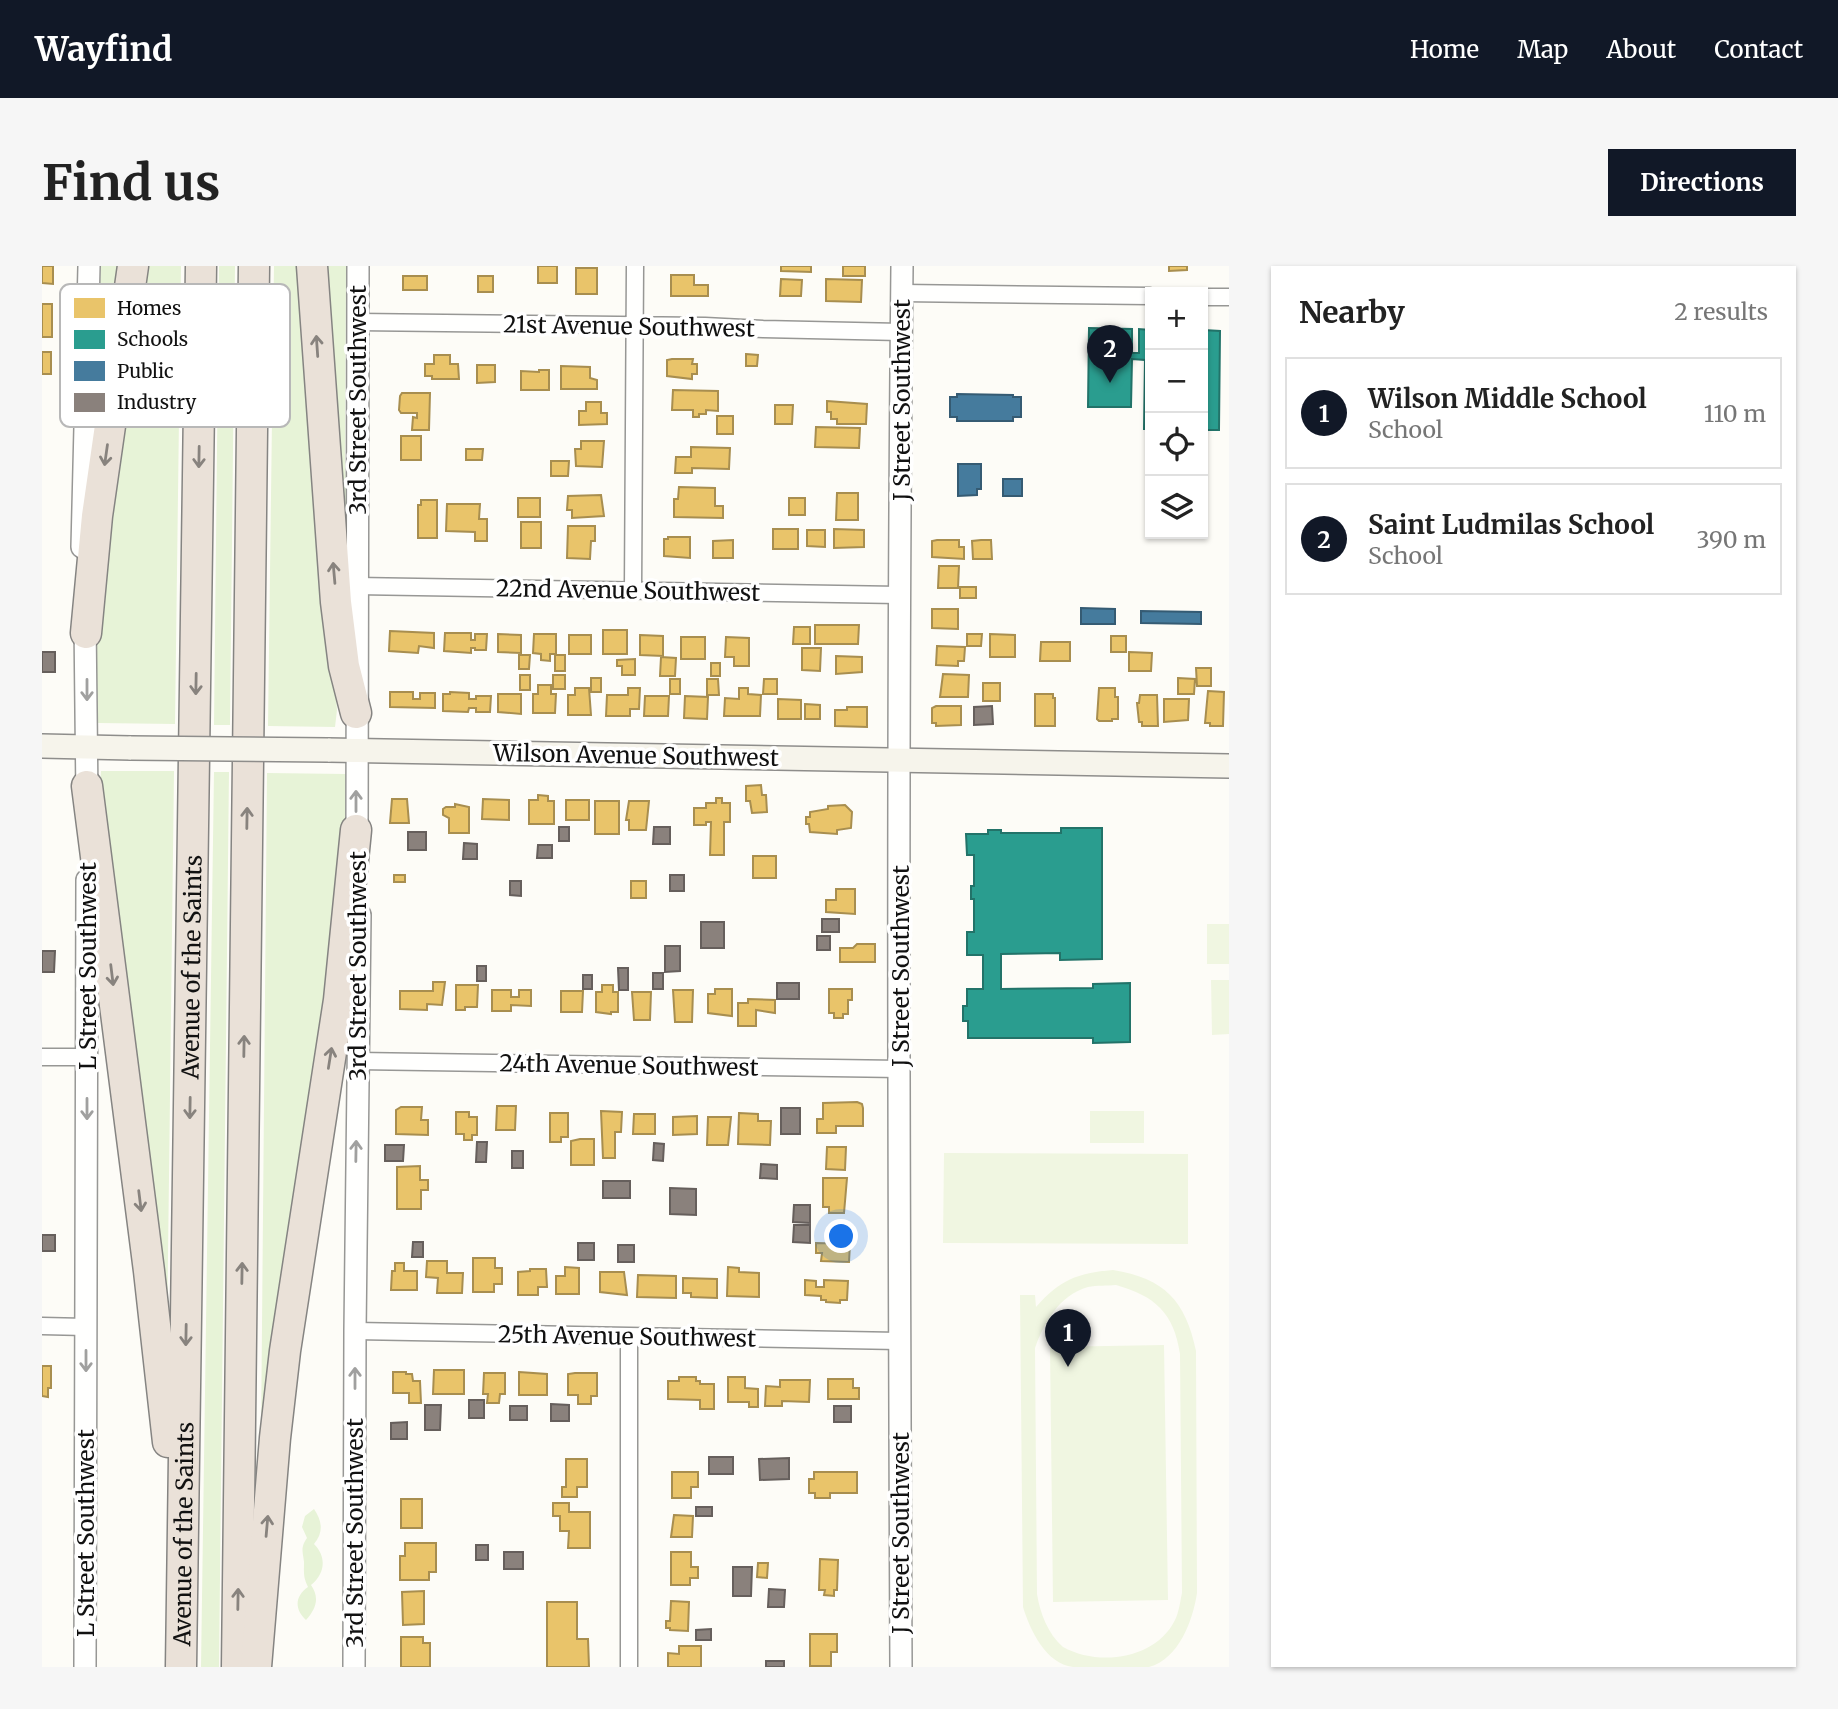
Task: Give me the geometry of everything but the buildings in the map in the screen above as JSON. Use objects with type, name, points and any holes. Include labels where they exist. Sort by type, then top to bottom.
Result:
[{"type":"highway","points":[[130,284],[133,266]]},
{"type":"highway","name":"Avenue of the Saints","points":[[201,266],[201,284]]},
{"type":"highway","points":[[254,266],[254,284]]},
{"type":"highway","points":[[312,266],[336,602],[344,666],[356,713]]},
{"type":"highway","points":[[86,633],[97,516],[110,427]]},
{"type":"highway","name":"Avenue of the Saints","points":[[181,1667],[199,427]]},
{"type":"highway","points":[[237,1667],[252,427]]},
{"type":"highway","points":[[87,786],[147,1257],[182,1566]]},
{"type":"highway","points":[[256,1667],[276,1425],[339,1000],[356,830]]},
{"type":"main road","name":"Wilson Avenue Southwest","points":[[42,746],[1229,765]]},
{"type":"street","name":"L Street Southwest","points":[[88,284],[89,266]]},
{"type":"street","name":"3rd Street Southwest","points":[[354,1667],[360,901],[356,830],[358,266]]},
{"type":"street","points":[[633,590],[635,266]]},
{"type":"street","name":"J Street Southwest","points":[[901,1667],[898,760],[902,266]]},
{"type":"street","points":[[901,293],[1145,296]]},
{"type":"street","points":[[1208,297],[1229,297]]},
{"type":"street","name":"21st Avenue Southwest","points":[[357,322],[705,326],[763,330],[901,332]]},
{"type":"street","name":"L Street Southwest","points":[[84,427],[82,576],[86,633],[87,747],[85,1667]]},
{"type":"street","name":"22nd Avenue Southwest","points":[[356,586],[899,595]]},
{"type":"street","points":[[42,1057],[87,1057]]},
{"type":"street","name":"24th Avenue Southwest","points":[[357,1061],[901,1069]]},
{"type":"street","points":[[42,1326],[86,1327]]},
{"type":"street","name":"25th Avenue Southwest","points":[[355,1331],[899,1341]]},
{"type":"street","points":[[629,1336],[629,1667]]},
{"type":"green space","points":[[101,266],[126,266],[124,284],[100,284]]},
{"type":"green space","points":[[140,266],[181,266],[181,284],[138,284]]},
{"type":"green space","points":[[219,266],[235,266],[235,284],[219,284]]},
{"type":"green space","points":[[274,266],[305,266],[337,710],[335,727],[268,726],[272,427],[290,427],[290,284],[274,284]]},
{"type":"green space","points":[[319,266],[346,266],[345,458],[349,587]]},
{"type":"green space","points":[[91,427],[101,427],[89,451]]},
{"type":"green space","points":[[120,427],[179,427],[175,724],[98,723],[95,634]]},
{"type":"green space","points":[[217,427],[233,427],[230,725],[214,725]]},
{"type":"green space","points":[[101,771],[174,771],[167,1340],[100,786]]},
{"type":"green space","points":[[214,772],[229,772],[219,1667],[201,1667]]},
{"type":"green space","points":[[267,773],[346,774],[346,872],[261,1436]]},
{"type":"green space","points":[[1207,924],[1229,924],[1229,964],[1207,964]]},
{"type":"green space","points":[[1211,980],[1229,980],[1229,1034],[1212,1035]]},
{"type":"green space","points":[[1090,1111],[1144,1111],[1144,1143],[1090,1143]]},
{"type":"green space","points":[[944,1153],[1188,1154],[1188,1244],[943,1243]]},
{"type":"green space","points":[[1113,1270],[1146,1279],[1170,1295],[1186,1318],[1196,1351],[1197,1593],[1183,1637],[1169,1656],[1149,1667],[1063,1665],[1040,1644],[1023,1607],[1020,1295],[1035,1295],[1036,1307],[1061,1284],[1100,1271]],"holes":[[[1116,1285],[1152,1301],[1167,1317],[1173,1327],[1180,1354],[1182,1593],[1175,1620],[1155,1643],[1125,1656],[1093,1657],[1077,1653],[1058,1642],[1046,1623],[1037,1594],[1035,1348],[1048,1320],[1069,1296],[1091,1286]]]},
{"type":"green space","points":[[1164,1345],[1168,1600],[1053,1602],[1050,1347]]},
{"type":"green space","points":[[314,1509],[321,1526],[314,1544],[321,1554],[323,1565],[316,1581],[311,1585],[316,1603],[306,1620],[298,1607],[298,1598],[308,1587],[302,1550],[307,1538],[302,1527],[305,1516]]},
{"type":"place","name":"Saint Ludmilas School","points":[[1110,383]]},
{"type":"place","name":"Wilson Middle School","points":[[1068,1367]]}]
